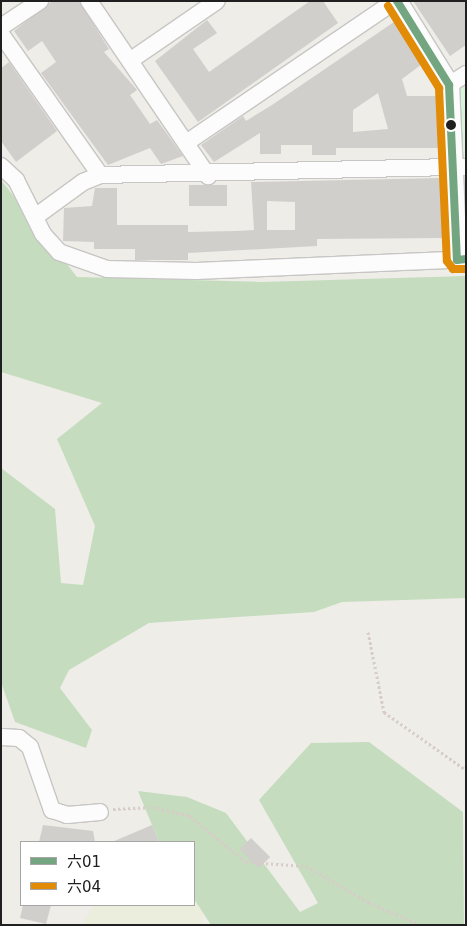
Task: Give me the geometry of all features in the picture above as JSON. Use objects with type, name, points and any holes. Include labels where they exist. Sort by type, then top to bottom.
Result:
[{"type":"street","points":[[1,27],[40,1]]},
{"type":"street","points":[[89,1],[131,60],[208,176]]},
{"type":"street","points":[[131,60],[217,1]]},
{"type":"street","points":[[1,166],[16,180],[35,217],[59,252],[107,269],[196,271],[461,260],[460,167],[449,85],[396,1],[186,143]]},
{"type":"street","points":[[1,34],[100,175]]},
{"type":"street","points":[[449,85],[466,74]]},
{"type":"street","points":[[35,217],[83,182],[100,175],[208,176],[460,167]]},
{"type":"street","points":[[1,736],[19,738],[30,747],[52,810],[67,815],[100,812]]},
{"type":"path","points":[[368,632],[384,712],[466,770]]},
{"type":"path","points":[[100,812],[136,806],[182,813],[206,825],[246,862],[306,866],[368,902],[421,925]]},
{"type":"green space","points":[[466,83],[466,158],[460,158],[458,88]]},
{"type":"green space","points":[[1,180],[77,277],[262,282],[466,276],[466,598],[342,602],[314,612],[149,623],[69,670],[60,688],[92,730],[86,748],[15,722],[1,682],[1,468],[55,509],[61,583],[83,585],[95,526],[57,439],[102,403],[1,372]]},
{"type":"green space","points":[[369,742],[463,812],[464,925],[211,925],[195,901],[195,841],[159,841],[138,791],[187,797],[226,813],[300,912],[318,903],[259,800],[311,743]]},
{"type":"green space","points":[[199,867],[203,925],[81,925],[93,906],[195,906],[195,868]]},
{"type":"building","points":[[52,1],[79,1],[109,49],[104,52],[137,90],[130,95],[150,124],[157,120],[183,156],[161,164],[150,148],[108,165],[41,73],[56,62],[42,41],[28,51],[14,31]]},
{"type":"building","points":[[310,1],[323,1],[338,23],[198,122],[155,61],[207,20],[217,33],[193,49],[209,72]]},
{"type":"building","points":[[413,1],[466,1],[466,45],[450,56]]},
{"type":"building","points":[[394,22],[422,64],[402,79],[407,96],[438,96],[440,148],[336,148],[336,155],[312,155],[312,145],[281,145],[281,154],[260,154],[260,133],[214,162],[201,145],[243,116],[246,121]],"holes":[[[378,93],[388,129],[353,132],[353,110]]]},
{"type":"building","points":[[9,62],[57,131],[16,162],[1,141],[1,68]]},
{"type":"building","points":[[441,178],[444,238],[317,239],[317,246],[188,253],[188,260],[135,260],[135,249],[94,249],[94,242],[63,241],[64,208],[92,206],[95,188],[117,188],[117,225],[188,225],[188,232],[254,230],[251,182]],"holes":[[[267,201],[295,202],[295,230],[267,230]]]},
{"type":"building","points":[[189,185],[227,185],[227,206],[189,206]]},
{"type":"building","points":[[43,825],[93,831],[95,841],[39,841]]},
{"type":"building","points":[[152,825],[159,841],[114,841]]},
{"type":"building","points":[[251,838],[270,857],[259,868],[240,849]]},
{"type":"building","points":[[23,906],[51,906],[46,924],[20,918]]},
{"type":"transit line","name":"六01","points":[[397,1],[449,85],[457,260],[466,259]]},
{"type":"transit line","name":"六04","points":[[388,6],[439,88],[447,261],[453,269],[466,269]]}]
